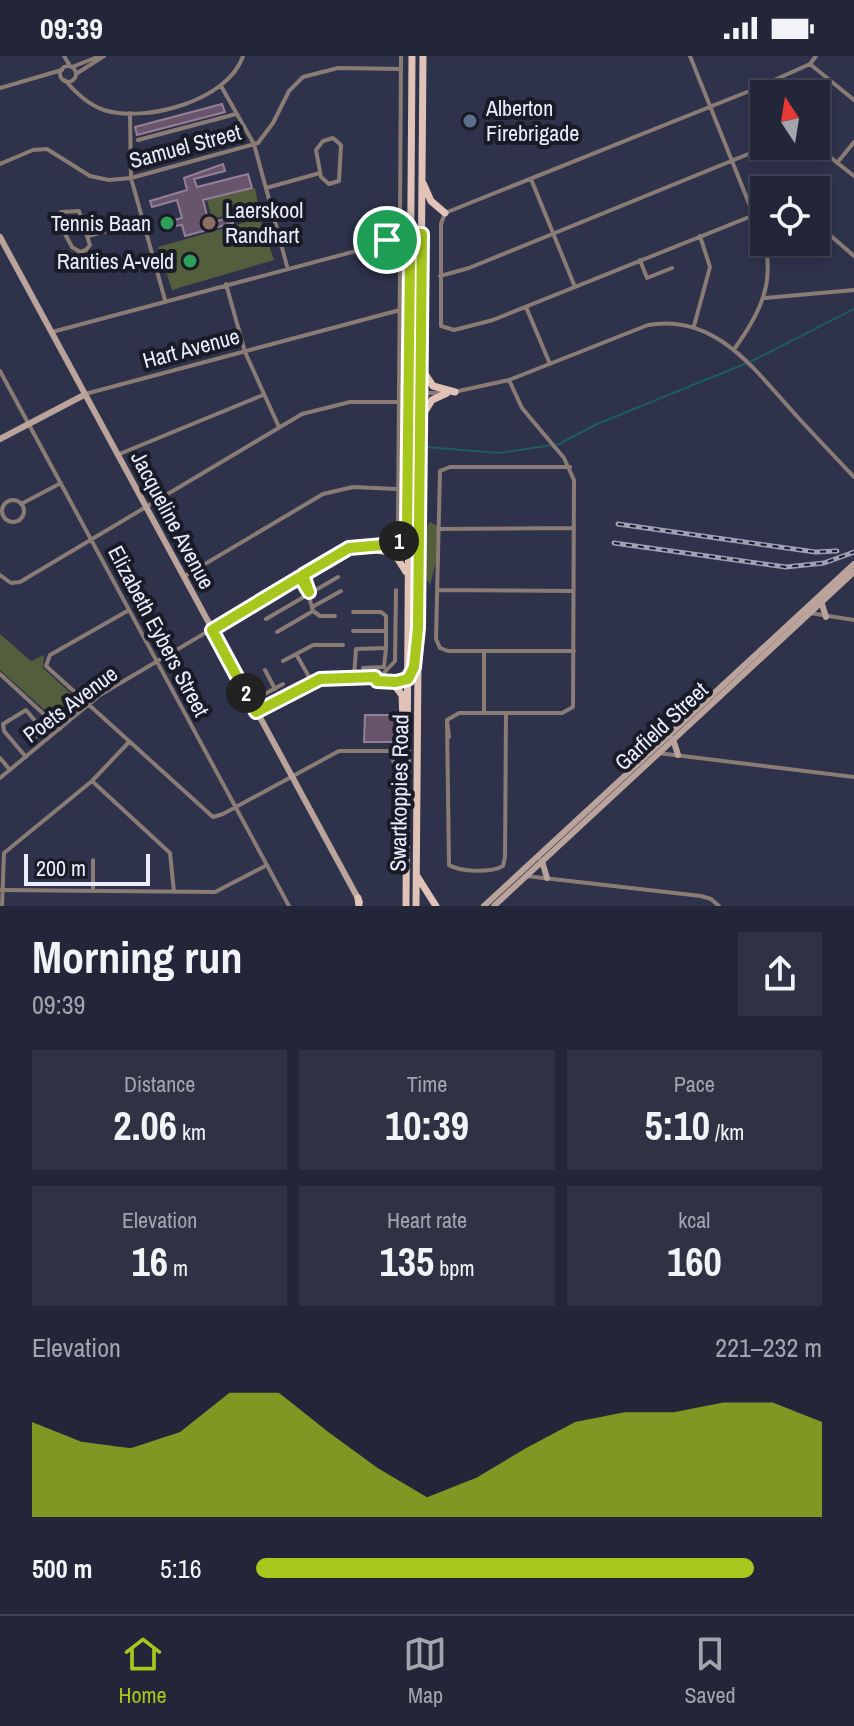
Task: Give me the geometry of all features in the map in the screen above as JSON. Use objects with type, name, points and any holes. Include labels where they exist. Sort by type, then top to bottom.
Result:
[{"type":"main road","name":"Swartkoppies Road","points":[[405,905],[412,56]]},
{"type":"main road","name":"Swartkoppies Road","points":[[416,906],[423,56]]},
{"type":"main road","points":[[421,177],[429,197],[445,213]]},
{"type":"main road","points":[[389,240],[402,230],[410,214]]},
{"type":"main road","points":[[389,240],[400,244],[410,259]]},
{"type":"main road","points":[[421,365],[430,384],[451,392]]},
{"type":"main road","points":[[420,420],[430,401],[451,392]]},
{"type":"main road","points":[[373,549],[395,544],[407,526]]},
{"type":"main road","points":[[373,549],[394,553],[407,574]]},
{"type":"main road","points":[[408,679],[414,667],[418,628]]},
{"type":"main road","points":[[391,680],[402,695],[405,750]]},
{"type":"main road","points":[[415,874],[436,906]]},
{"type":"street","points":[[64,56],[75,76],[78,92]]},
{"type":"street","points":[[63,79],[64,56]]},
{"type":"street","points":[[0,88],[102,56]]},
{"type":"street","points":[[63,79],[75,76],[102,56]]},
{"type":"street","points":[[50,74],[63,79],[94,106],[114,112],[156,113],[177,107],[221,86],[236,72],[243,56]]},
{"type":"street","points":[[400,218],[401,56]]},
{"type":"street","points":[[690,56],[750,203]]},
{"type":"street","points":[[750,217],[526,307],[454,330],[443,328],[440,319],[440,276],[441,224],[445,213],[712,106],[810,64],[816,56]]},
{"type":"street","points":[[810,64],[854,100]]},
{"type":"street","name":"Samuel Street","points":[[0,164],[33,150],[47,149],[90,176],[109,180],[131,178],[254,144],[265,136],[289,91],[303,77],[338,68],[401,69]]},
{"type":"street","points":[[221,86],[254,144],[287,267]]},
{"type":"street","points":[[130,113],[131,178],[165,300]]},
{"type":"street","points":[[138,140],[237,113]]},
{"type":"street","points":[[336,138],[341,147],[340,178],[329,184],[322,181],[320,173],[317,146],[325,139],[336,138]]},
{"type":"street","points":[[837,163],[854,142]]},
{"type":"street","points":[[440,276],[469,268],[750,153]]},
{"type":"street","points":[[830,157],[854,176]]},
{"type":"street","points":[[266,188],[320,173]]},
{"type":"street","points":[[531,179],[575,287]]},
{"type":"street","points":[[79,211],[88,236],[88,249],[75,250],[58,221],[58,214],[79,211]]},
{"type":"street","points":[[88,236],[144,221]]},
{"type":"street","points":[[52,332],[410,234],[422,234]]},
{"type":"street","points":[[830,235],[854,256]]},
{"type":"street","points":[[694,326],[710,267],[700,236]]},
{"type":"street","name":"Jacqueline Avenue","points":[[0,237],[360,904]]},
{"type":"street","points":[[735,348],[752,325],[764,298],[767,256]]},
{"type":"street","points":[[640,260],[647,278],[672,268]]},
{"type":"street","points":[[398,522],[400,264]]},
{"type":"street","points":[[226,284],[245,352],[279,427]]},
{"type":"street","points":[[764,298],[854,290]]},
{"type":"street","points":[[526,307],[550,364]]},
{"type":"street","name":"Hart Avenue","points":[[0,439],[84,395],[400,310]]},
{"type":"street","points":[[408,393],[451,392],[509,380],[648,325],[694,326],[735,348],[854,477]]},
{"type":"street","name":"Elizabeth Eybers Street","points":[[0,372],[289,906]]},
{"type":"street","points":[[506,713],[504,863],[495,869],[452,868],[447,859],[450,727],[447,720],[454,714],[570,711],[574,701],[574,480],[570,467],[522,408],[509,380]]},
{"type":"street","points":[[117,455],[263,395]]},
{"type":"street","points":[[0,575],[15,583],[302,414],[339,404],[399,402]]},
{"type":"street","points":[[570,467],[442,469],[438,475],[436,639],[439,646],[448,651],[574,651]]},
{"type":"street","points":[[21,504],[61,483]]},
{"type":"street","points":[[183,577],[320,495],[353,487],[398,489]]},
{"type":"street","points":[[15,500],[21,504],[23,511],[19,519],[12,521],[4,516],[3,506],[8,501],[15,500]]},
{"type":"street","points":[[438,529],[574,528]]},
{"type":"street","name":"Poets Avenue","points":[[0,778],[100,695],[346,550],[420,550]]},
{"type":"street","name":"Garfield Street","points":[[494,906],[524,873],[854,564]]},
{"type":"street","name":"Garfield Street","points":[[806,611],[854,572]]},
{"type":"street","points":[[302,576],[314,609],[320,616],[335,616]]},
{"type":"street","points":[[266,619],[338,577]]},
{"type":"street","points":[[391,680],[390,670],[396,651],[396,590]]},
{"type":"street","points":[[437,590],[573,591]]},
{"type":"street","points":[[277,632],[341,591]]},
{"type":"street","points":[[821,601],[826,617]]},
{"type":"street","points":[[129,610],[50,655],[46,663],[88,706],[211,816],[221,816],[343,749],[382,749],[391,753],[395,766],[394,865]]},
{"type":"street","points":[[806,611],[854,620]]},
{"type":"street","points":[[353,612],[383,612],[386,631],[384,667],[363,668]]},
{"type":"street","points":[[353,631],[386,631]]},
{"type":"street","points":[[283,661],[315,644],[343,645]]},
{"type":"street","points":[[354,677],[356,649],[386,648]]},
{"type":"street","points":[[484,651],[484,712]]},
{"type":"street","points":[[296,654],[312,682]]},
{"type":"street","points":[[391,680],[397,679],[407,669]]},
{"type":"street","points":[[265,670],[287,696]]},
{"type":"street","points":[[256,712],[312,682],[354,677],[375,677],[377,681],[390,670]]},
{"type":"street","points":[[0,674],[60,729]]},
{"type":"street","points":[[382,677],[408,679]]},
{"type":"street","points":[[263,695],[279,686]]},
{"type":"street","name":"Garfield Street","points":[[656,752],[717,695]]},
{"type":"street","points":[[26,757],[4,731],[3,724],[26,710],[42,726],[36,738],[43,743]]},
{"type":"street","points":[[673,739],[678,755]]},
{"type":"street","points":[[2,906],[4,853],[92,781],[129,742]]},
{"type":"street","points":[[656,752],[854,777]]},
{"type":"street","points":[[0,758],[10,770]]},
{"type":"street","points":[[92,781],[170,853],[174,892]]},
{"type":"street","name":"Garfield Street","points":[[484,906],[542,861],[594,809]]},
{"type":"street","points":[[93,860],[93,891]]},
{"type":"street","points":[[542,861],[547,878]]},
{"type":"street","points":[[1,890],[221,891],[267,865]]},
{"type":"street","points":[[524,873],[701,896],[719,906]]},
{"type":"green space","points":[[255,188],[260,213],[242,218],[239,212],[212,219],[207,200]]},
{"type":"green space","points":[[260,218],[274,260],[172,290],[158,247]]},
{"type":"green space","points":[[430,522],[437,526],[436,562],[430,585],[421,554],[423,536]]},
{"type":"green space","points":[[0,634],[31,661],[44,655],[43,668],[79,701],[78,710],[64,721],[57,721],[0,670]]},
{"type":"building","points":[[222,104],[225,112],[137,135],[135,127]]},
{"type":"building","points":[[223,164],[225,171],[194,179],[197,187],[248,174],[252,188],[203,200],[209,223],[232,217],[233,223],[185,236],[182,225],[175,226],[173,220],[182,218],[177,200],[152,207],[150,201],[187,190],[184,178]]},
{"type":"building","points":[[365,715],[396,715],[397,742],[364,742]]},
{"type":"waterway","points":[[426,447],[499,453],[559,444],[597,424],[752,361],[854,309]]},
{"type":"railway","points":[[618,524],[815,552],[837,551]]},
{"type":"railway","points":[[614,543],[786,567],[824,563],[854,552]]},
{"type":"place","name":"Alberton Firebrigade","points":[[470,121]]},
{"type":"place","name":"Tennis Baan","points":[[167,223]]},
{"type":"place","name":"Laerskool Randhart","points":[[209,223]]},
{"type":"place","name":"Ranties A-veld","points":[[190,261]]},
{"type":"route","points":[[422,234],[420,550],[414,667],[408,679],[396,682],[377,681],[375,677],[320,679],[256,712],[212,630],[300,577],[309,592],[303,575],[349,548],[369,549],[395,544],[407,526],[410,259],[400,244],[387,240],[422,234]]}]
